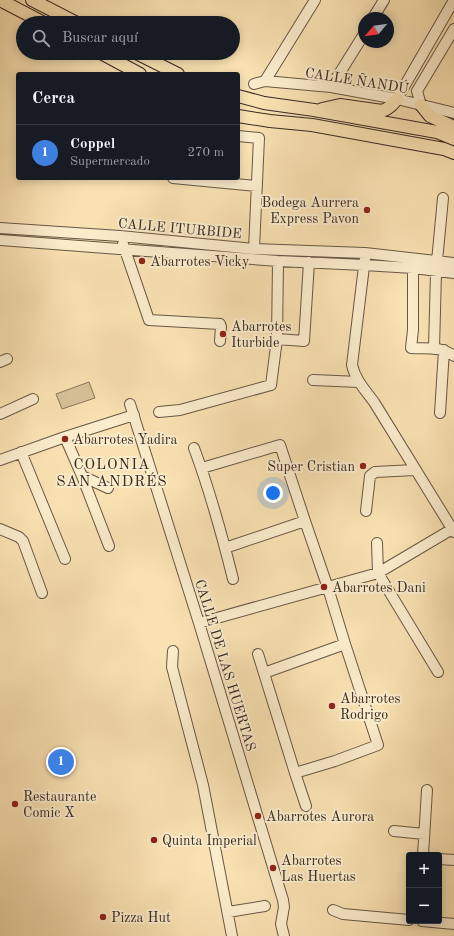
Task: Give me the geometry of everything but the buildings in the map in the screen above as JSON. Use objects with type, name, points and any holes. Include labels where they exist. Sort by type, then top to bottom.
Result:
[{"type":"main road","points":[[0,0],[31,16]]},
{"type":"main road","points":[[32,0],[63,16]]},
{"type":"main road","points":[[114,60],[136,72]]},
{"type":"main road","points":[[150,60],[174,72]]},
{"type":"main road","points":[[240,97],[264,103],[314,110],[437,132],[454,139]]},
{"type":"main road","points":[[314,110],[340,105],[382,111],[386,110],[398,99]]},
{"type":"main road","points":[[421,105],[430,116],[454,127]]},
{"type":"main road","points":[[312,125],[314,110]]},
{"type":"main road","points":[[240,116],[312,125],[444,149],[454,153]]},
{"type":"street","points":[[265,81],[315,0]]},
{"type":"street","points":[[377,12],[384,0]]},
{"type":"street","points":[[398,99],[454,0]]},
{"type":"street","points":[[421,105],[417,91],[454,30]]},
{"type":"street","points":[[331,88],[358,44]]},
{"type":"street","name":"CALLE ÑANDÚ","points":[[254,84],[265,81],[331,88],[398,99],[454,113]]},
{"type":"street","points":[[240,136],[259,138],[254,249]]},
{"type":"street","points":[[194,180],[257,186]]},
{"type":"street","points":[[440,413],[436,272],[442,198]]},
{"type":"street","name":"CALLE ITURBIDE","points":[[0,228],[120,236],[254,249],[365,253],[414,263],[436,272],[454,273]]},
{"type":"street","points":[[120,236],[149,320],[220,324],[220,341]]},
{"type":"street","name":"CALLE ITURBIDE","points":[[0,240],[278,261],[364,265],[437,261],[454,263]]},
{"type":"street","points":[[199,623],[378,573],[453,530],[374,402],[359,382],[352,365],[365,253]]},
{"type":"street","points":[[159,412],[180,410],[271,385],[277,339],[278,261]]},
{"type":"street","points":[[277,339],[304,341],[309,262]]},
{"type":"street","points":[[414,263],[413,330],[411,348],[439,350],[454,356]]},
{"type":"street","points":[[313,380],[359,382]]},
{"type":"street","points":[[0,414],[34,399]]},
{"type":"street","name":"CALLE DE LAS HUERTAS","points":[[130,404],[199,623],[283,900],[284,907],[281,924],[284,936]]},
{"type":"street","points":[[0,460],[134,415]]},
{"type":"street","points":[[65,437],[109,546]]},
{"type":"street","points":[[202,468],[280,445],[328,588],[378,745],[335,761],[295,773]]},
{"type":"street","points":[[194,448],[202,468],[226,548],[233,579]]},
{"type":"street","points":[[21,452],[65,559]]},
{"type":"street","points":[[366,511],[370,476],[372,474],[375,472],[415,470]]},
{"type":"street","points":[[82,476],[108,488]]},
{"type":"street","points":[[226,548],[305,521]]},
{"type":"street","points":[[0,529],[19,537],[23,541],[42,593]]},
{"type":"street","points":[[377,543],[378,573],[438,672]]},
{"type":"street","points":[[264,673],[345,644]]},
{"type":"street","points":[[172,651],[172,667],[203,785],[232,936]]},
{"type":"street","points":[[258,654],[306,806]]},
{"type":"street","points":[[423,852],[427,790]]},
{"type":"street","points":[[394,831],[424,834]]},
{"type":"street","points":[[442,859],[454,860]]},
{"type":"street","points":[[228,912],[265,906]]},
{"type":"street","points":[[333,910],[343,914],[406,920]]},
{"type":"street","points":[[442,923],[454,924]]},
{"type":"shaded area","points":[[89,382],[95,398],[62,409],[56,394]]},
{"type":"place","name":"Bodega Aurrera Express Pavon","points":[[367,210]]},
{"type":"place","name":"Abarrotes Vicky","points":[[142,261]]},
{"type":"place","name":"Abarrotes Iturbide","points":[[223,334]]},
{"type":"place","name":"Abarrotes Yadira","points":[[65,439]]},
{"type":"place","name":"Super Cristian","points":[[363,466]]},
{"type":"place","name":"Abarrotes Dani","points":[[324,587]]},
{"type":"place","name":"Abarrotes Rodrigo","points":[[332,706]]},
{"type":"place","name":"Coppel","points":[[61,762]]},
{"type":"place","name":"Restaurante Comic X","points":[[15,804]]},
{"type":"place","name":"Abarrotes Aurora","points":[[258,816]]},
{"type":"place","name":"Quinta Imperial","points":[[154,840]]},
{"type":"place","name":"Abarrotes Las Huertas","points":[[273,868]]},
{"type":"place","name":"Pizza Hut","points":[[103,917]]},
{"type":"district","name":"COLONIA SAN ANDRÉS","points":[[112,472]]}]
